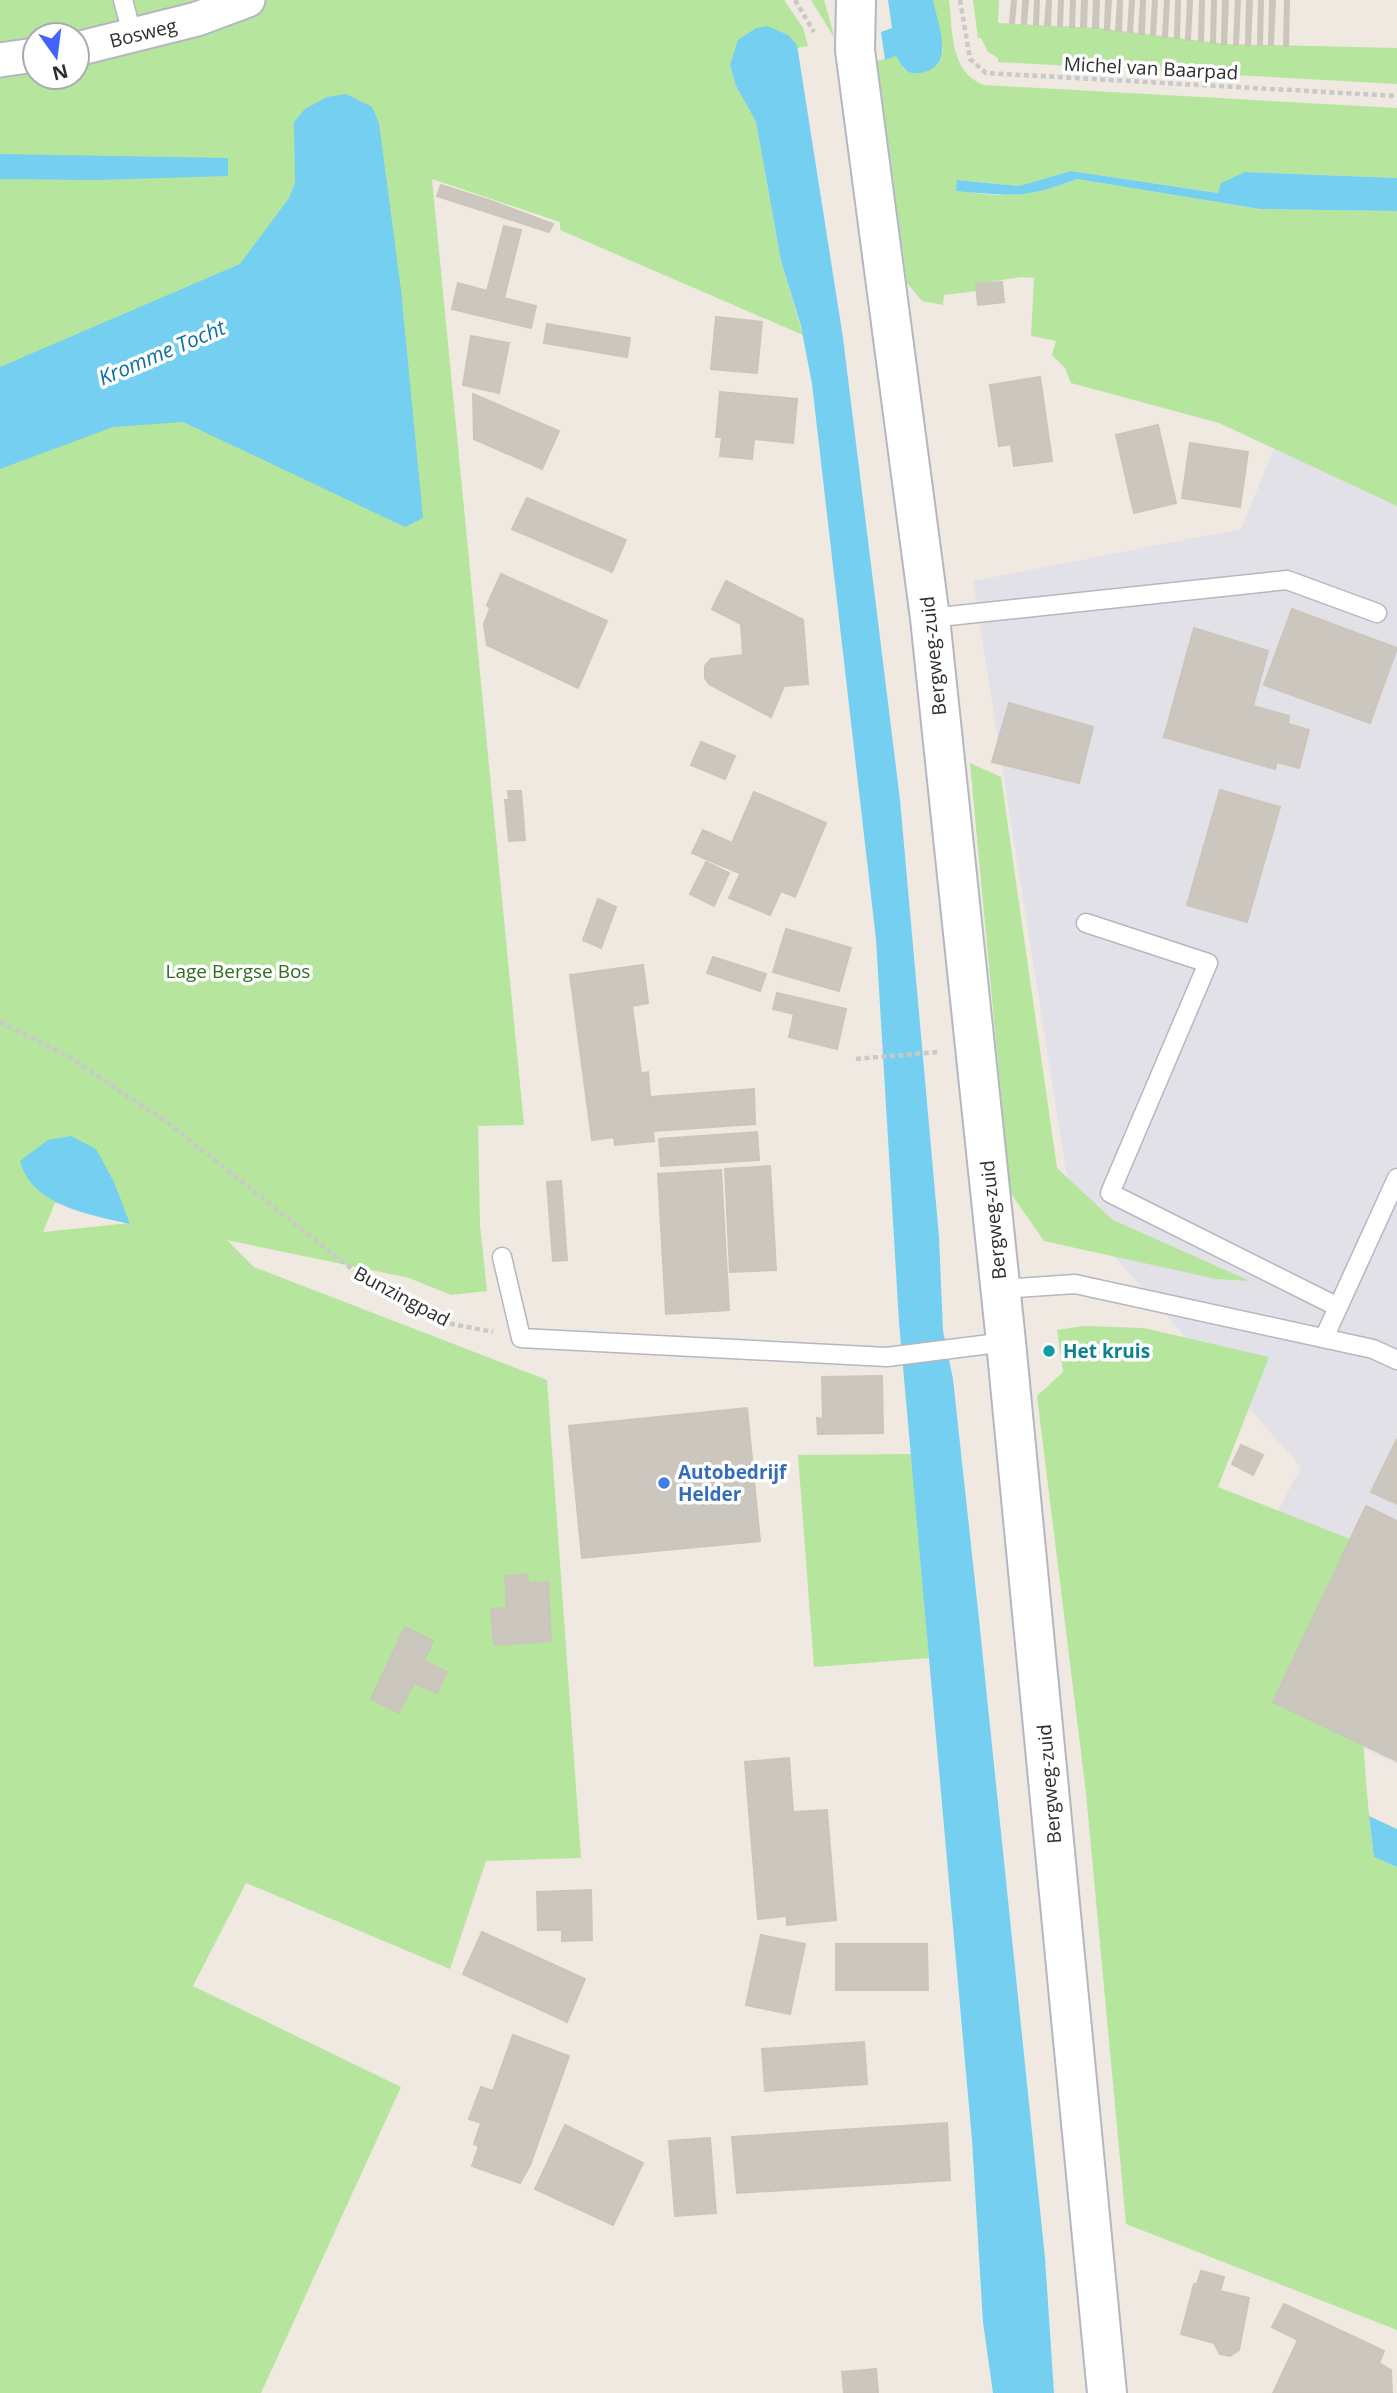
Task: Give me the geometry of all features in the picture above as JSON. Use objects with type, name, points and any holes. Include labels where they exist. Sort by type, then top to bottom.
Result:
[{"type":"street","name":"Bosweg","points":[[91,46],[133,37],[248,0]]},
{"type":"street","name":"Bergweg-zuid","points":[[836,0],[855,50]]},
{"type":"street","name":"Bergweg-zuid","points":[[856,0],[855,50],[930,618],[1001,1289],[1107,2393]]},
{"type":"street","points":[[0,60],[21,57]]},
{"type":"lane","points":[[123,0],[133,37]]},
{"type":"lane","points":[[930,618],[1287,580],[1377,613]]},
{"type":"lane","points":[[1086,923],[1208,963],[1110,1193],[1338,1307]]},
{"type":"lane","points":[[1324,1338],[1397,1178]]},
{"type":"lane","points":[[502,1257],[521,1338],[887,1357],[1006,1342]]},
{"type":"lane","points":[[1001,1289],[1075,1284],[1373,1349],[1397,1360]]},
{"type":"path","name":"Michel van Baarpad","points":[[960,0],[970,59],[986,73],[1397,96]]},
{"type":"path","name":"Bunzingpad","points":[[0,1022],[66,1055],[168,1123],[367,1281],[442,1322],[521,1338]]},
{"type":"path","points":[[856,1059],[931,1052]]},
{"type":"shaded area","points":[[1274,448],[1397,506],[1397,1764],[1195,1669],[1301,1467],[1072,1209],[973,581],[1241,529]]},
{"type":"green space","name":"Lage Bergse Bos","points":[[0,0],[784,0],[803,28],[808,46],[797,48],[796,45],[730,65],[736,86],[756,122],[781,261],[803,335],[560,230],[560,222],[432,179],[524,1125],[478,1126],[480,1225],[487,1291],[451,1295],[409,1278],[227,1240],[254,1267],[547,1380],[581,1858],[486,1861],[450,1969],[246,1883],[193,1986],[401,2087],[261,2393],[0,2393]],"holes":[[[55,1203],[128,1219],[130,1223],[43,1232]]]},
{"type":"green space","points":[[811,0],[824,0],[835,39]]},
{"type":"green space","points":[[933,0],[949,0],[959,61],[964,71],[984,85],[1397,108],[1397,178],[1245,172],[1219,193],[1071,171],[1019,186],[958,180],[956,190],[1017,194],[1046,189],[1077,179],[1260,209],[1397,211],[1397,506],[1219,423],[1071,383],[1065,368],[1052,355],[1056,341],[1031,336],[1034,278],[1021,277],[976,284],[977,291],[944,295],[943,305],[922,301],[907,283],[877,61],[896,56],[904,70],[943,51]]},
{"type":"green space","points":[[973,0],[999,0],[998,23],[1098,28],[1226,44],[1397,48],[1397,84],[998,62],[998,58],[988,52],[981,38],[978,38]]},
{"type":"green space","points":[[970,763],[1001,777],[1057,1168],[1113,1220],[1250,1281],[1216,1279],[1044,1241],[1010,1192]]},
{"type":"green space","points":[[1084,1326],[1144,1328],[1269,1357],[1218,1487],[1358,1542],[1363,1739],[1369,1818],[1374,1857],[1397,1867],[1397,2330],[1126,2224],[1086,1793],[1037,1396],[1063,1372],[1057,1330]]},
{"type":"green space","points":[[913,1454],[929,1658],[814,1667],[798,1455]]},
{"type":"water","points":[[888,0],[933,0],[941,33],[942,54],[931,69],[911,73],[896,56],[885,60],[881,32],[892,28]]},
{"type":"water","points":[[767,26],[788,35],[797,45],[843,338],[900,800],[939,1237],[943,1331],[953,1379],[978,1610],[1045,2258],[1054,2393],[993,2393],[983,2322],[972,2140],[899,1322],[876,939],[812,384],[801,326],[781,261],[756,122],[736,86],[730,65],[738,40],[756,28]]},
{"type":"water","name":"Kromme Tocht","points":[[346,94],[372,107],[379,123],[401,290],[423,518],[405,527],[183,422],[113,427],[0,469],[0,367],[240,264],[289,198],[295,183],[294,122],[305,109],[327,97]]},
{"type":"water","points":[[0,154],[228,158],[228,176],[96,180],[0,179]]},
{"type":"water","points":[[1071,171],[1218,193],[1221,183],[1245,172],[1397,178],[1397,211],[1260,209],[1077,179],[1030,193],[956,191],[957,180],[1019,186]]},
{"type":"water","points":[[71,1136],[96,1149],[114,1182],[130,1224],[65,1206],[36,1189],[26,1176],[20,1161],[48,1140]]},
{"type":"water","points":[[1369,1816],[1397,1829],[1397,1867],[1374,1857]]},
{"type":"building","points":[[1012,0],[1016,0],[1014,23],[1010,24]]},
{"type":"building","points":[[1023,0],[1028,0],[1026,24],[1022,24]]},
{"type":"building","points":[[1035,0],[1039,0],[1038,25],[1034,25]]},
{"type":"building","points":[[1047,0],[1051,0],[1050,26],[1045,25]]},
{"type":"building","points":[[1059,0],[1063,0],[1062,26],[1058,26]]},
{"type":"building","points":[[1071,0],[1075,0],[1074,27],[1070,27]]},
{"type":"building","points":[[1082,0],[1087,0],[1086,27],[1081,27]]},
{"type":"building","points":[[1094,0],[1099,0],[1098,28],[1093,28]]},
{"type":"building","points":[[1106,0],[1111,0],[1109,30],[1105,30]]},
{"type":"building","points":[[1118,0],[1122,0],[1121,32],[1116,31]]},
{"type":"building","points":[[1130,0],[1134,0],[1132,33],[1128,32]]},
{"type":"building","points":[[1141,0],[1145,0],[1144,34],[1139,34]]},
{"type":"building","points":[[1153,0],[1157,0],[1155,35],[1151,35]]},
{"type":"building","points":[[1165,0],[1169,0],[1167,37],[1163,37]]},
{"type":"building","points":[[1176,0],[1180,0],[1179,38],[1175,38]]},
{"type":"building","points":[[1188,0],[1192,0],[1190,40],[1186,40]]},
{"type":"building","points":[[1200,0],[1204,0],[1203,41],[1199,41]]},
{"type":"building","points":[[1212,0],[1216,0],[1215,43],[1211,42]]},
{"type":"building","points":[[1223,0],[1228,0],[1226,44],[1222,44]]},
{"type":"building","points":[[1236,0],[1240,0],[1238,44],[1234,45]]},
{"type":"building","points":[[1247,0],[1252,0],[1250,45],[1246,45]]},
{"type":"building","points":[[1259,0],[1263,0],[1262,45],[1258,45]]},
{"type":"building","points":[[1270,0],[1275,0],[1273,45],[1269,45]]},
{"type":"building","points":[[1285,0],[1289,0],[1288,46],[1284,46]]},
{"type":"building","points":[[441,185],[553,224],[549,232],[437,196]]},
{"type":"building","points":[[504,226],[521,230],[504,298],[536,306],[531,328],[452,309],[458,283],[487,291]]},
{"type":"building","points":[[1002,282],[1004,302],[978,305],[976,284]]},
{"type":"building","points":[[716,317],[762,322],[757,373],[711,369]]},
{"type":"building","points":[[547,324],[630,338],[627,357],[544,343]]},
{"type":"building","points":[[471,336],[509,343],[499,393],[463,385]]},
{"type":"building","points":[[1040,377],[1052,461],[1014,466],[1011,444],[999,446],[990,385]]},
{"type":"building","points":[[720,392],[797,399],[793,443],[754,439],[752,459],[720,456],[722,437],[716,437]]},
{"type":"building","points":[[473,394],[559,431],[542,469],[474,439]]},
{"type":"building","points":[[1158,425],[1176,503],[1134,513],[1116,435]]},
{"type":"building","points":[[1190,443],[1248,452],[1240,507],[1182,498]]},
{"type":"building","points":[[527,498],[626,540],[612,572],[512,529]]},
{"type":"building","points":[[501,574],[607,621],[578,688],[487,645],[484,624],[490,608],[487,605]]},
{"type":"building","points":[[726,581],[803,620],[808,684],[784,686],[771,717],[709,684],[705,678],[705,666],[711,659],[743,655],[741,624],[712,609]]},
{"type":"building","points":[[1292,609],[1397,648],[1370,723],[1264,685]]},
{"type":"building","points":[[1194,628],[1268,651],[1253,706],[1289,716],[1288,724],[1309,730],[1299,768],[1277,762],[1275,769],[1164,737]]},
{"type":"building","points":[[1009,703],[1093,727],[1079,783],[992,762]]},
{"type":"building","points":[[701,742],[735,756],[725,779],[691,765]]},
{"type":"building","points":[[1220,790],[1280,807],[1247,922],[1187,905]]},
{"type":"building","points":[[508,791],[521,791],[525,840],[509,841],[505,800],[509,800]]},
{"type":"building","points":[[754,792],[826,823],[795,897],[692,853],[703,830],[732,843]]},
{"type":"building","points":[[706,862],[729,873],[714,906],[690,894]]},
{"type":"building","points":[[740,874],[781,891],[770,915],[729,898]]},
{"type":"building","points":[[598,899],[616,907],[601,948],[583,940]]},
{"type":"building","points":[[786,929],[851,948],[839,991],[773,972]]},
{"type":"building","points":[[713,957],[766,974],[760,991],[707,973]]},
{"type":"building","points":[[643,965],[648,1003],[632,1006],[641,1074],[648,1072],[654,1141],[615,1145],[614,1137],[592,1140],[570,975]]},
{"type":"building","points":[[777,993],[846,1009],[837,1049],[789,1037],[794,1014],[773,1009]]},
{"type":"building","points":[[754,1089],[755,1124],[654,1131],[651,1097]]},
{"type":"building","points":[[757,1132],[759,1160],[661,1166],[659,1139]]},
{"type":"building","points":[[770,1166],[776,1270],[730,1272],[725,1169]]},
{"type":"building","points":[[721,1170],[729,1310],[666,1314],[658,1174]]},
{"type":"building","points":[[561,1181],[567,1260],[553,1261],[547,1182]]},
{"type":"building","points":[[882,1376],[883,1433],[818,1434],[817,1418],[823,1419],[822,1377]]},
{"type":"building","points":[[747,1408],[760,1541],[582,1558],[569,1426]]},
{"type":"building","points":[[1397,1439],[1397,1504],[1371,1492]]},
{"type":"building","points":[[1241,1445],[1263,1455],[1253,1475],[1232,1464]]},
{"type":"building","points":[[1366,1506],[1397,1521],[1397,1761],[1273,1702]]},
{"type":"building","points":[[527,1574],[528,1583],[548,1582],[551,1641],[494,1645],[491,1609],[507,1608],[505,1576]]},
{"type":"building","points":[[405,1627],[433,1641],[424,1661],[447,1672],[437,1693],[414,1683],[399,1713],[371,1699]]},
{"type":"building","points":[[789,1758],[793,1812],[827,1810],[836,1920],[787,1925],[787,1916],[758,1919],[745,1762]]},
{"type":"building","points":[[591,1890],[592,1940],[562,1941],[562,1930],[538,1930],[537,1892]]},
{"type":"building","points":[[482,1932],[585,1979],[567,2022],[463,1974]]},
{"type":"building","points":[[761,1935],[805,1944],[790,2014],[746,2005]]},
{"type":"building","points":[[836,1944],[927,1944],[928,1990],[836,1990]]},
{"type":"building","points":[[513,2035],[569,2056],[530,2165],[520,2183],[472,2166],[479,2146],[474,2144],[481,2123],[469,2119],[481,2087],[493,2091]]},
{"type":"building","points":[[864,2042],[867,2084],[765,2091],[762,2049]]},
{"type":"building","points":[[947,2123],[950,2180],[737,2193],[732,2137]]},
{"type":"building","points":[[565,2125],[643,2163],[613,2225],[535,2189]]},
{"type":"building","points":[[710,2138],[716,2213],[675,2216],[669,2141]]},
{"type":"building","points":[[1201,2271],[1224,2277],[1220,2291],[1249,2298],[1239,2350],[1230,2356],[1220,2354],[1214,2343],[1181,2334],[1194,2284],[1197,2284]]},
{"type":"building","points":[[1284,2304],[1384,2351],[1379,2363],[1391,2370],[1392,2393],[1273,2393],[1298,2340],[1272,2327]]},
{"type":"building","points":[[876,2369],[878,2393],[844,2393],[842,2372]]},
{"type":"place","name":"Het kruis","points":[[1049,1351]]},
{"type":"place","name":"Autobedrijf Helder","points":[[664,1483]]}]
